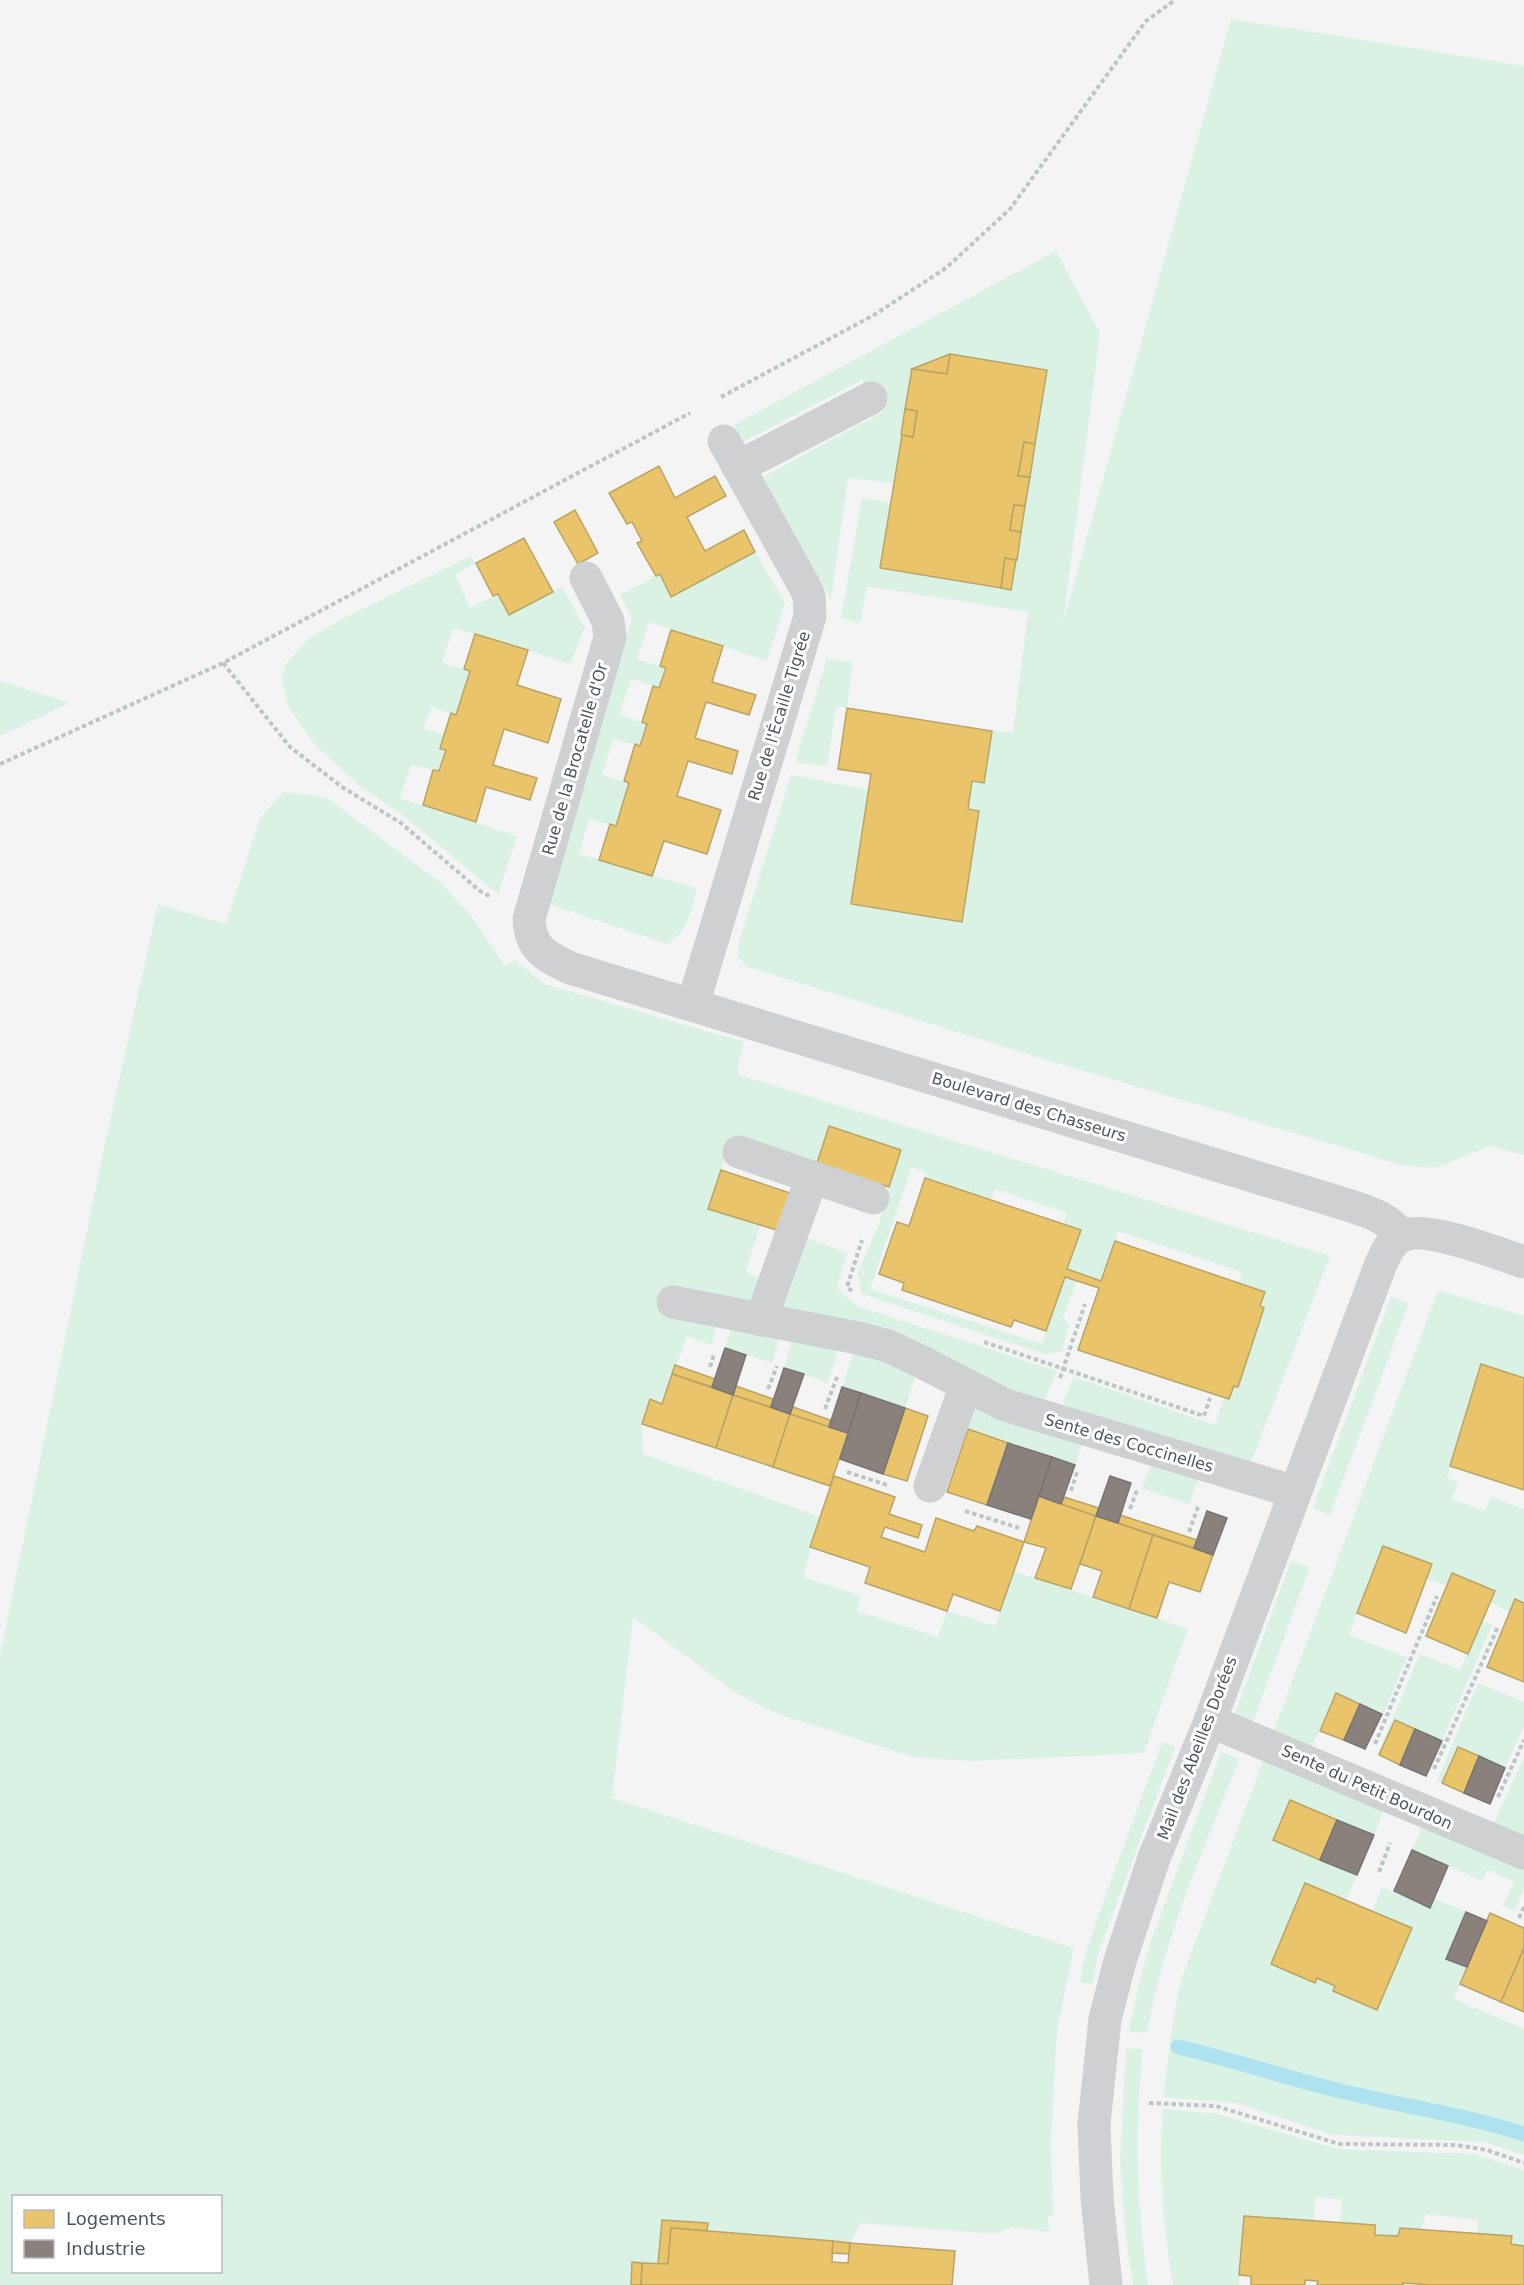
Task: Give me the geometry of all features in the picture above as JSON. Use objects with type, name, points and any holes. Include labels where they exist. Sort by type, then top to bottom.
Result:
[{"type":"street","name":"Rue de l'Écaille Tigrée","points":[[693,1004],[810,616],[809,596],[804,585],[731,454],[871,398]]},
{"type":"street","name":"Rue de la Brocatelle d'Or","points":[[534,943],[528,919],[610,637],[608,621],[586,578]]},
{"type":"street","name":"Boulevard des Chasseurs","points":[[534,943],[546,954],[570,968],[1351,1206],[1382,1217],[1390,1222],[1401,1236]]},
{"type":"street","points":[[739,1152],[873,1198]]},
{"type":"street","points":[[761,1320],[812,1177]]},
{"type":"street","points":[[1401,1236],[1417,1232],[1436,1235],[1524,1262]]},
{"type":"street","name":"Mail des Abeilles Dorées","points":[[1106,2285],[1096,2198],[1094,2124],[1106,2019],[1120,1960],[1154,1858],[1210,1720],[1380,1266],[1390,1246],[1401,1236]]},
{"type":"street","name":"Sente des Coccinelles","points":[[673,1302],[888,1346],[1005,1405],[1295,1492]]},
{"type":"street","points":[[930,1486],[966,1385]]},
{"type":"street","name":"Sente du Petit Bourdon","points":[[1210,1720],[1524,1854]]},
{"type":"path","points":[[717,399],[874,315],[946,268],[1010,209],[1146,21],[1174,0]]},
{"type":"path","points":[[0,764],[223,663],[696,410]]},
{"type":"path","points":[[223,663],[290,747],[342,787],[401,823],[480,891],[497,900]]},
{"type":"path","points":[[855,1294],[847,1287],[870,1216],[873,1198]]},
{"type":"path","points":[[1047,1419],[1085,1304]]},
{"type":"path","points":[[974,1339],[1204,1416],[1210,1398]]},
{"type":"path","points":[[1359,1783],[1437,1596]]},
{"type":"path","points":[[1416,1808],[1498,1627]]},
{"type":"path","points":[[1480,1836],[1524,1740]]},
{"type":"path","points":[[1519,1918],[1524,1907]]},
{"type":"path","points":[[1149,2103],[1216,2106],[1339,2144],[1456,2145],[1487,2150],[1524,2163]]},
{"type":"green space","points":[[1231,19],[1524,66],[1524,1155],[1490,1146],[1436,1168],[1402,1165],[1050,1061],[748,967],[738,957],[738,945],[791,775],[868,790],[851,904],[962,921],[979,811],[968,809],[972,781],[983,783],[992,731],[1013,732],[1028,612],[867,586],[860,623],[841,618],[862,498],[890,503],[880,568],[1011,589],[1047,371],[950,354],[912,369],[894,483],[848,478],[831,599],[763,477],[883,412],[862,380],[743,442],[734,425],[1056,251],[1100,333],[1063,623]]},
{"type":"green space","points":[[755,552],[785,603],[767,661],[649,622],[637,659],[666,668],[659,688],[632,679],[619,714],[647,724],[640,746],[613,739],[602,775],[629,783],[616,826],[589,819],[579,854],[697,888],[680,934],[667,944],[551,905],[547,896],[632,618],[620,595],[660,574],[672,596]]},
{"type":"green space","points":[[471,556],[476,563],[455,575],[470,608],[498,594],[510,615],[562,587],[585,628],[570,664],[453,628],[442,663],[470,671],[456,715],[432,707],[423,728],[444,735],[440,749],[446,750],[439,771],[411,765],[400,798],[517,836],[498,894],[404,816],[361,787],[315,745],[288,706],[282,679],[285,665],[307,640],[340,620]]},
{"type":"green space","points":[[827,659],[853,662],[847,708],[836,707],[827,766],[795,762]]},
{"type":"green space","points":[[0,681],[70,703],[0,736]]},
{"type":"green space","points":[[283,792],[327,798],[441,883],[472,917],[505,966],[515,960],[544,984],[744,1042],[738,1065],[739,1075],[1330,1256],[1250,1465],[1066,1413],[1063,1401],[1074,1377],[1215,1425],[1224,1398],[1229,1399],[1234,1386],[1238,1387],[1264,1308],[1260,1306],[1265,1292],[1239,1283],[1242,1272],[1118,1231],[1101,1281],[1067,1269],[1081,1231],[1063,1224],[1067,1213],[995,1189],[991,1200],[925,1178],[927,1173],[912,1167],[870,1289],[1042,1344],[1065,1277],[1077,1280],[1063,1317],[1069,1325],[1062,1352],[1044,1354],[862,1294],[858,1273],[879,1223],[900,1150],[817,1163],[732,1136],[709,1209],[760,1225],[746,1271],[758,1279],[755,1297],[719,1322],[712,1345],[687,1336],[662,1404],[650,1397],[642,1424],[643,1454],[820,1517],[803,1577],[861,1596],[857,1611],[938,1637],[947,1611],[995,1626],[1014,1571],[1188,1629],[1144,1753],[972,1761],[914,1757],[775,1713],[736,1693],[633,1617],[612,1798],[1074,1948],[1057,2030],[1051,2140],[1053,2216],[1048,2215],[1049,2232],[1011,2227],[996,2234],[861,2223],[850,2243],[707,2231],[708,2223],[663,2220],[658,2264],[633,2262],[631,2285],[0,2285],[0,1655],[104,1148],[158,904],[226,924],[260,818]]},
{"type":"green space","points":[[803,1237],[847,1253],[837,1288],[857,1306],[1057,1371],[1042,1406],[778,1312]]},
{"type":"green space","points":[[1441,1291],[1524,1316],[1524,1378],[1481,1365],[1447,1477],[1458,1483],[1451,1499],[1485,1511],[1491,1497],[1524,1509],[1524,1603],[1515,1599],[1510,1612],[1489,1602],[1494,1590],[1453,1573],[1447,1586],[1426,1579],[1431,1564],[1383,1546],[1349,1635],[1407,1657],[1384,1713],[1336,1693],[1312,1747],[1274,1730],[1437,1293]]},
{"type":"green space","points":[[1391,1297],[1409,1303],[1330,1515],[1313,1508]]},
{"type":"green space","points":[[732,1324],[781,1333],[772,1363],[725,1348]]},
{"type":"green space","points":[[793,1337],[840,1345],[828,1383],[784,1368]]},
{"type":"green space","points":[[855,1348],[918,1368],[905,1408],[842,1387]]},
{"type":"green space","points":[[977,1404],[1084,1439],[1075,1465],[968,1429]]},
{"type":"green space","points":[[1154,1458],[1201,1473],[1189,1504],[1142,1488]]},
{"type":"green space","points":[[1291,1561],[1310,1567],[1253,1722],[1234,1716]]},
{"type":"green space","points":[[1481,1621],[1492,1625],[1442,1741],[1395,1720],[1377,1755],[1420,1654],[1460,1670]]},
{"type":"green space","points":[[1478,1683],[1524,1702],[1524,1726],[1505,1768],[1458,1747],[1442,1783],[1437,1781]]},
{"type":"green space","points":[[1162,1742],[1175,1747],[1097,1958],[1093,1983],[1080,1983],[1085,1955],[1098,1916]]},
{"type":"green space","points":[[1221,1752],[1239,1759],[1174,1928],[1154,1997],[1147,2033],[1129,2032],[1151,1941]]},
{"type":"green space","points":[[1524,1757],[1524,1842],[1491,1830]]},
{"type":"green space","points":[[1272,1760],[1385,1808],[1374,1835],[1290,1800],[1273,1840],[1357,1875],[1346,1900],[1305,1883],[1271,1964],[1315,1982],[1372,1911],[1382,1887],[1430,1908],[1434,1898],[1466,1912],[1446,1959],[1467,1967],[1454,1999],[1524,2029],[1524,2155],[1485,2142],[1333,2135],[1235,2103],[1163,2097],[1181,1980],[1263,1761]]},
{"type":"green space","points":[[1425,1821],[1524,1867],[1524,1889],[1515,1911],[1503,1906],[1514,1881],[1487,1870],[1482,1881],[1412,1850]]},
{"type":"green space","points":[[1126,2048],[1143,2049],[1138,2109],[1138,2167],[1141,2226],[1148,2285],[1133,2285],[1125,2231],[1120,2163]]},
{"type":"green space","points":[[1163,2109],[1217,2114],[1338,2149],[1474,2154],[1524,2170],[1524,2246],[1511,2244],[1512,2236],[1478,2234],[1478,2220],[1425,2214],[1422,2229],[1400,2228],[1398,2236],[1375,2235],[1375,2225],[1340,2223],[1342,2199],[1315,2197],[1314,2221],[1244,2216],[1239,2285],[1173,2285],[1162,2197]]},
{"type":"building: Logements","points":[[950,354],[947,374],[912,369]]},
{"type":"building: Logements","points":[[950,354],[1047,370],[1035,444],[1024,442],[1018,476],[1030,477],[1025,506],[1014,505],[1010,530],[1021,532],[1017,560],[1005,558],[1001,588],[880,568],[902,435],[913,437],[917,411],[905,409],[912,369],[947,374]]},
{"type":"building: Logements","points":[[905,409],[917,411],[913,437],[901,435]]},
{"type":"building: Logements","points":[[1024,442],[1035,444],[1030,477],[1018,476]]},
{"type":"building: Logements","points":[[659,466],[675,498],[715,476],[726,496],[687,517],[705,551],[744,530],[755,552],[671,597],[660,574],[656,576],[637,543],[642,541],[632,522],[627,524],[609,493]]},
{"type":"building: Logements","points":[[1014,505],[1025,506],[1021,532],[1010,530]]},
{"type":"building: Logements","points":[[575,510],[598,553],[578,564],[554,522]]},
{"type":"building: Logements","points":[[524,538],[553,592],[509,615],[498,594],[493,596],[476,563]]},
{"type":"building: Logements","points":[[1005,558],[1016,560],[1011,590],[1001,588]]},
{"type":"building: Logements","points":[[671,630],[723,646],[712,682],[756,695],[749,715],[706,702],[695,738],[738,751],[732,774],[688,761],[677,796],[721,810],[707,854],[664,841],[652,876],[599,860],[610,824],[616,826],[629,783],[624,781],[635,744],[640,746],[647,724],[642,722],[653,686],[659,688],[666,668],[660,666]]},
{"type":"building: Logements","points":[[475,634],[528,650],[517,685],[561,699],[548,743],[504,729],[493,765],[537,778],[530,800],[486,787],[476,822],[423,805],[433,770],[439,771],[446,750],[440,749],[451,713],[456,715],[470,671],[464,669]]},
{"type":"building: Logements","points":[[847,708],[992,731],[984,783],[972,781],[968,809],[979,811],[962,922],[851,904],[871,774],[838,769]]},
{"type":"building: Logements","points":[[829,1126],[901,1150],[889,1187],[817,1163]]},
{"type":"building: Logements","points":[[721,1170],[793,1194],[780,1231],[708,1209]]},
{"type":"building: Logements","points":[[925,1178],[1081,1230],[1067,1269],[1101,1281],[1115,1241],[1265,1292],[1260,1306],[1264,1308],[1238,1387],[1234,1386],[1229,1399],[1078,1350],[1099,1288],[1065,1277],[1046,1331],[1014,1320],[1011,1327],[902,1290],[904,1283],[879,1274],[897,1222],[909,1226]]},
{"type":"building: Logements","points":[[1481,1364],[1524,1378],[1524,1490],[1450,1466]]},
{"type":"building: Logements","points":[[675,1365],[715,1379],[712,1387],[672,1374]]},
{"type":"building: Logements","points":[[672,1374],[733,1395],[716,1448],[642,1424],[650,1399],[662,1404]]},
{"type":"building: Logements","points":[[736,1386],[773,1399],[771,1407],[733,1395]]},
{"type":"building: Logements","points":[[733,1395],[790,1414],[773,1467],[716,1448]]},
{"type":"building: Logements","points":[[793,1407],[830,1420],[829,1427],[790,1414]]},
{"type":"building: Logements","points":[[905,1408],[928,1416],[907,1481],[883,1474]]},
{"type":"building: Logements","points":[[790,1414],[848,1433],[830,1486],[773,1467]]},
{"type":"building: Logements","points":[[968,1429],[1008,1443],[987,1505],[947,1492]]},
{"type":"building: Logements","points":[[834,1476],[895,1497],[889,1514],[922,1525],[918,1538],[885,1527],[881,1537],[925,1552],[936,1518],[974,1531],[977,1526],[1024,1542],[1000,1611],[953,1594],[947,1611],[865,1583],[870,1567],[810,1547]]},
{"type":"building: Logements","points":[[1039,1496],[1096,1516],[1071,1589],[1035,1578],[1046,1548],[1024,1542]]},
{"type":"building: Logements","points":[[1064,1497],[1099,1508],[1096,1516],[1061,1504]]},
{"type":"building: Logements","points":[[1120,1515],[1197,1540],[1194,1548],[1118,1523]]},
{"type":"building: Logements","points":[[1096,1516],[1153,1535],[1129,1609],[1093,1597],[1102,1571],[1080,1564]]},
{"type":"building: Logements","points":[[1153,1535],[1213,1555],[1200,1592],[1169,1582],[1157,1618],[1129,1609]]},
{"type":"building: Logements","points":[[1383,1546],[1432,1564],[1406,1633],[1357,1613]]},
{"type":"building: Logements","points":[[1452,1573],[1495,1591],[1468,1654],[1426,1636]]},
{"type":"building: Logements","points":[[1515,1599],[1524,1603],[1524,1682],[1487,1667]]},
{"type":"building: Logements","points":[[1336,1693],[1360,1704],[1344,1740],[1320,1731]]},
{"type":"building: Logements","points":[[1395,1720],[1415,1729],[1400,1765],[1379,1755]]},
{"type":"building: Logements","points":[[1458,1747],[1479,1756],[1464,1793],[1442,1783]]},
{"type":"building: Logements","points":[[1290,1800],[1337,1820],[1320,1860],[1273,1840]]},
{"type":"building: Logements","points":[[1305,1883],[1412,1928],[1377,2010],[1333,1991],[1335,1986],[1317,1978],[1315,1983],[1271,1964]]},
{"type":"building: Logements","points":[[1490,1913],[1524,1928],[1524,1948],[1501,2002],[1460,1984]]},
{"type":"building: Logements","points":[[1524,1948],[1524,2012],[1501,2002]]},
{"type":"building: Logements","points":[[1244,2216],[1375,2225],[1375,2235],[1398,2236],[1400,2228],[1512,2236],[1511,2244],[1524,2246],[1524,2285],[1403,2283],[1403,2285],[1317,2285],[1318,2281],[1305,2280],[1305,2285],[1251,2285],[1251,2276],[1239,2275]]},
{"type":"building: Logements","points":[[662,2220],[708,2223],[707,2231],[671,2228],[668,2264],[658,2264]]},
{"type":"building: Logements","points":[[671,2228],[833,2241],[832,2262],[848,2263],[850,2243],[955,2251],[952,2285],[641,2285],[642,2263],[668,2264]]},
{"type":"building: Logements","points":[[833,2241],[850,2243],[849,2254],[832,2253]]},
{"type":"building: Logements","points":[[632,2262],[642,2263],[641,2285],[631,2285]]},
{"type":"building: Industrie","points":[[725,1348],[746,1355],[733,1395],[712,1387]]},
{"type":"building: Industrie","points":[[784,1368],[804,1374],[790,1414],[771,1407]]},
{"type":"building: Industrie","points":[[842,1387],[861,1393],[848,1433],[829,1427]]},
{"type":"building: Industrie","points":[[861,1393],[905,1408],[883,1474],[840,1459]]},
{"type":"building: Industrie","points":[[1008,1443],[1052,1457],[1031,1519],[987,1505]]},
{"type":"building: Industrie","points":[[1052,1457],[1075,1465],[1061,1504],[1039,1496]]},
{"type":"building: Industrie","points":[[1110,1476],[1131,1483],[1118,1523],[1096,1516]]},
{"type":"building: Industrie","points":[[1207,1511],[1227,1518],[1213,1555],[1194,1548]]},
{"type":"building: Industrie","points":[[1360,1704],[1382,1714],[1365,1749],[1344,1740]]},
{"type":"building: Industrie","points":[[1415,1729],[1442,1741],[1426,1776],[1400,1765]]},
{"type":"building: Industrie","points":[[1479,1756],[1505,1768],[1490,1804],[1464,1793]]},
{"type":"building: Industrie","points":[[1337,1820],[1374,1835],[1357,1875],[1320,1860]]},
{"type":"building: Industrie","points":[[1412,1850],[1448,1866],[1430,1908],[1394,1891]]},
{"type":"building: Industrie","points":[[1466,1912],[1487,1921],[1467,1967],[1446,1959]]},
{"type":"waterway","points":[[1178,2047],[1360,2096],[1478,2121],[1524,2134]]}]
